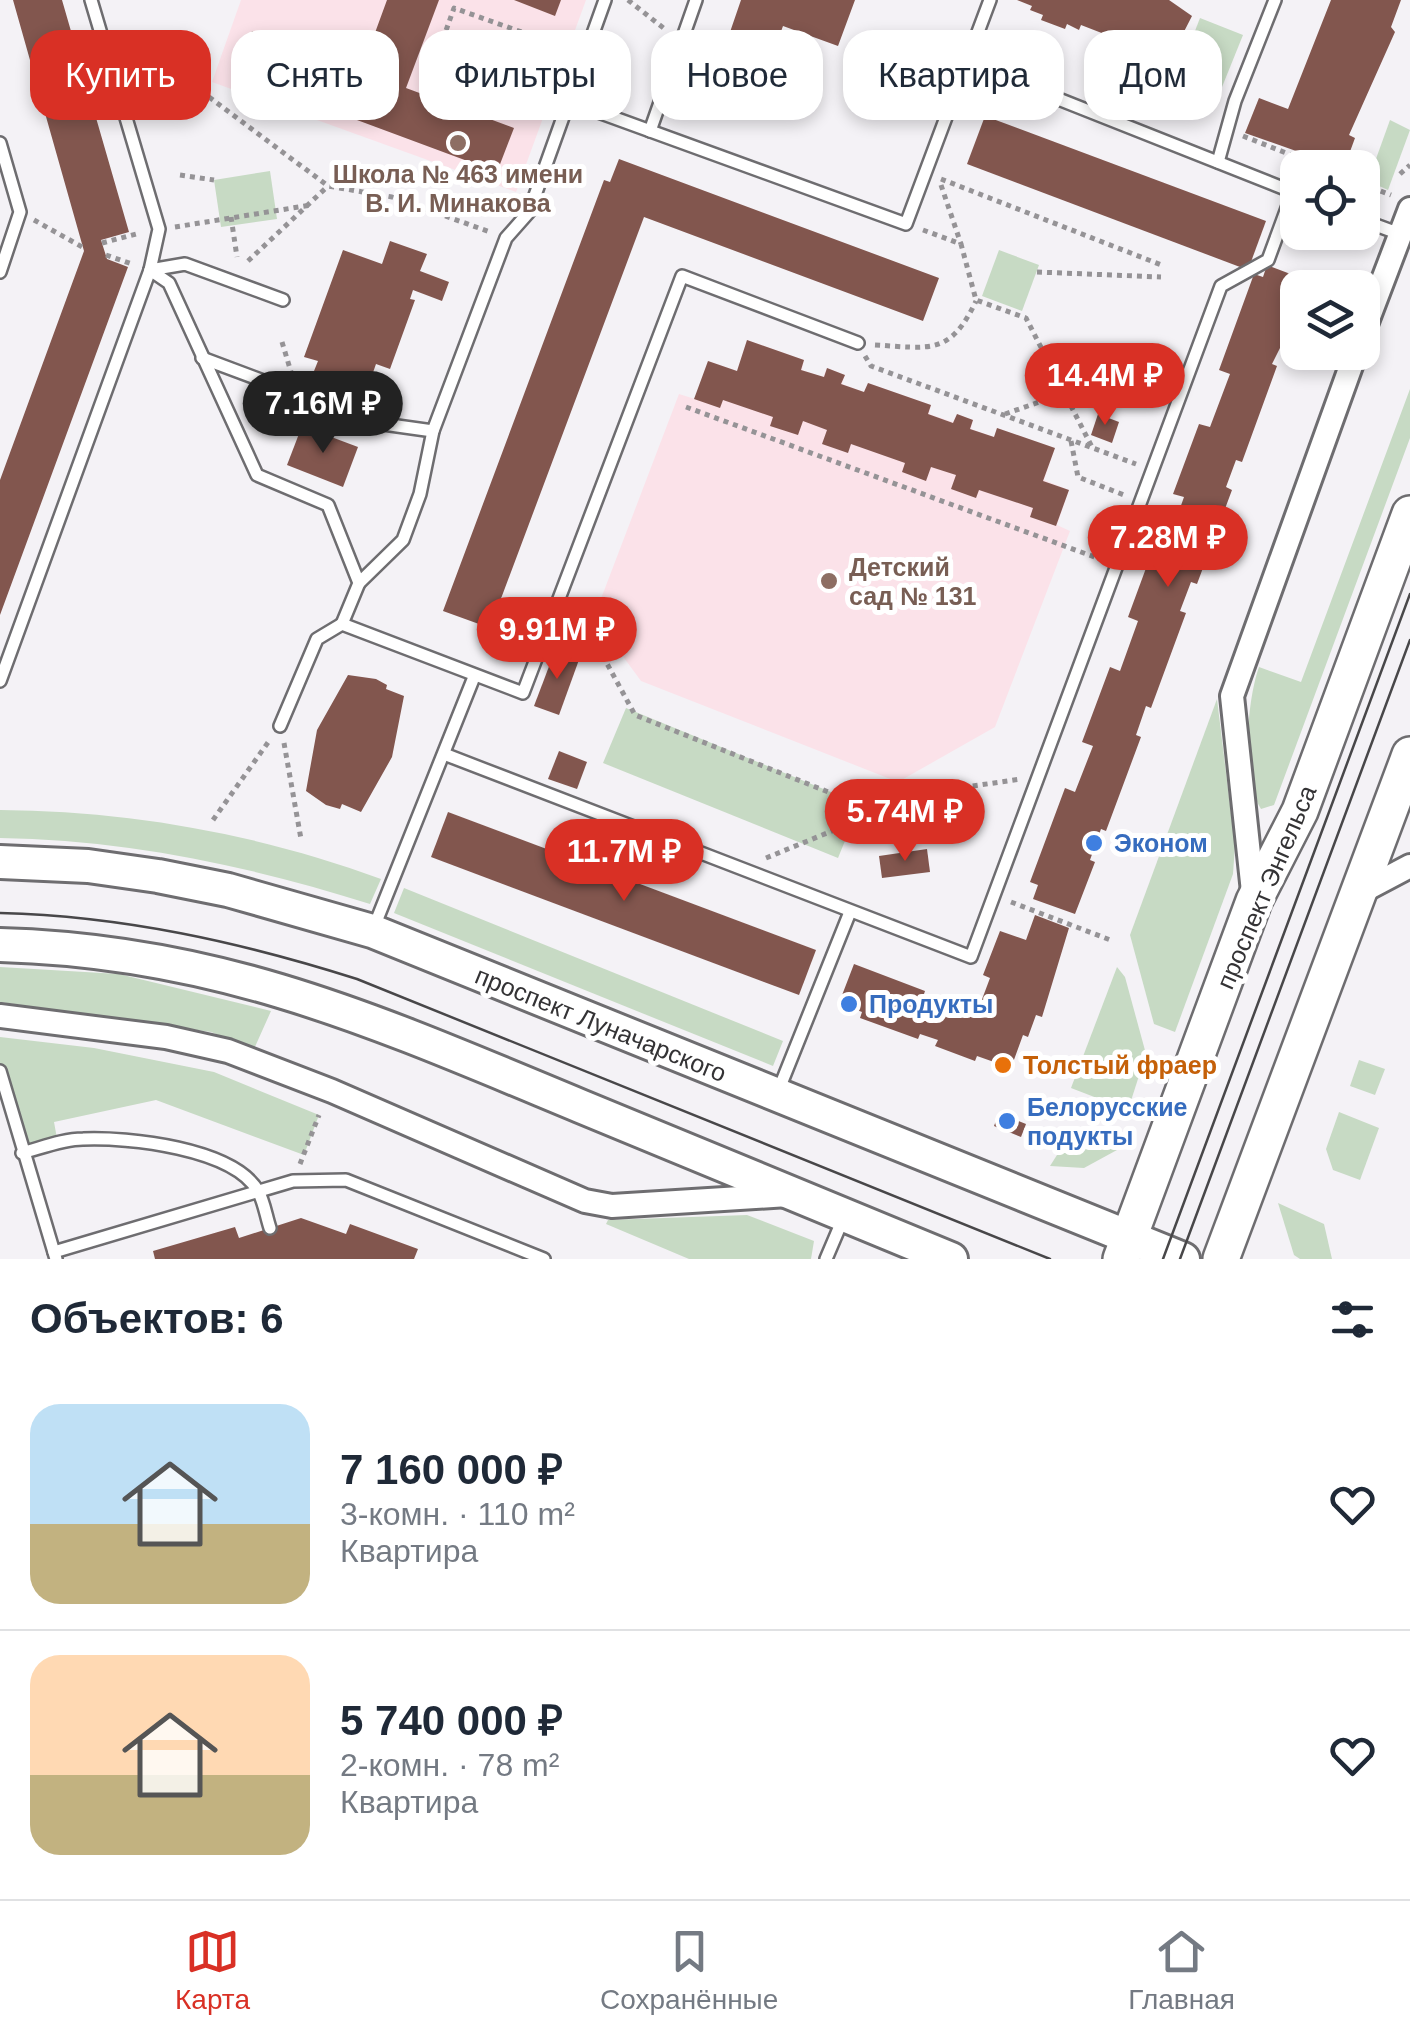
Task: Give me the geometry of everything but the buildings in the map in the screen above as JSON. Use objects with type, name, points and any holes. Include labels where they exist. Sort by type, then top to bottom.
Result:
[{"type":"main road","name":"проспект Энгельса","points":[[1125,1248],[1254,902],[1300,810],[1410,514]]},
{"type":"main road","points":[[1221,1259],[1410,755]]},
{"type":"main road","name":"проспект Луначарского","points":[[0,862],[88,866],[158,876],[263,898],[372,930],[776,1095],[1125,1248],[1183,1259]]},
{"type":"main road","points":[[0,945],[172,962],[282,988],[402,1032],[951,1259]]},
{"type":"street","points":[[1380,287],[1400,234],[1400,202]]},
{"type":"street","points":[[1254,902],[1232,696],[1350,370]]},
{"type":"street","points":[[1359,893],[1407,875]]},
{"type":"street","points":[[0,1016],[166,1037],[228,1052],[332,1091],[584,1200],[612,1206],[794,1194]]},
{"type":"lane","points":[[8,675],[150,270],[159,229],[91,0]]},
{"type":"lane","points":[[594,30],[605,0]]},
{"type":"lane","points":[[684,30],[696,0]]},
{"type":"lane","points":[[978,30],[990,0]]},
{"type":"lane","points":[[1218,162],[1272,1]]},
{"type":"lane","points":[[1064,101],[1280,187]]},
{"type":"lane","points":[[280,726],[317,639],[342,624],[359,583],[403,540],[420,494],[432,430],[506,238],[529,212],[560,120]]},
{"type":"lane","points":[[621,120],[906,224],[944,120]]},
{"type":"lane","points":[[650,131],[654,120]]},
{"type":"lane","points":[[0,143],[20,212],[0,272]]},
{"type":"lane","points":[[1380,227],[1400,234]]},
{"type":"lane","points":[[444,754],[971,957],[1221,286],[1268,260],[1280,231]]},
{"type":"lane","points":[[150,270],[185,264],[283,300]]},
{"type":"lane","points":[[150,270],[168,283],[257,475],[328,505],[359,583]]},
{"type":"lane","points":[[342,624],[523,693],[682,276],[858,343]]},
{"type":"lane","points":[[202,358],[376,423],[432,430]]},
{"type":"lane","points":[[372,930],[474,676]]},
{"type":"lane","points":[[776,1095],[850,912]]},
{"type":"lane","points":[[0,1070],[55,1256],[294,1182],[346,1180],[544,1259]]},
{"type":"lane","points":[[22,1153],[79,1138],[148,1141],[211,1159],[246,1176],[259,1192],[270,1228]]},
{"type":"lane","points":[[826,1259],[845,1215]]},
{"type":"path","points":[[628,0],[666,30]]},
{"type":"path","points":[[446,30],[454,8],[515,30]]},
{"type":"path","points":[[211,99],[328,186],[392,198],[506,238]]},
{"type":"path","points":[[1227,130],[1280,151]]},
{"type":"path","points":[[1400,174],[1410,165]]},
{"type":"path","points":[[925,173],[1164,266]]},
{"type":"path","points":[[180,175],[214,180]]},
{"type":"path","points":[[858,343],[928,348],[960,334],[976,300],[938,178]]},
{"type":"path","points":[[248,261],[328,186]]},
{"type":"path","points":[[102,243],[159,229],[310,205]]},
{"type":"path","points":[[20,212],[84,248]]},
{"type":"path","points":[[231,218],[237,256]]},
{"type":"path","points":[[906,224],[961,244]]},
{"type":"path","points":[[106,255],[150,270]]},
{"type":"path","points":[[1037,272],[1160,276]]},
{"type":"path","points":[[976,300],[1026,318],[1093,449]]},
{"type":"path","points":[[282,342],[298,394]]},
{"type":"path","points":[[858,343],[870,366],[1152,470]]},
{"type":"path","points":[[1002,415],[1125,372]]},
{"type":"path","points":[[686,406],[1117,566]]},
{"type":"path","points":[[1071,440],[1078,478],[1141,502]]},
{"type":"path","points":[[566,588],[635,715],[876,810]]},
{"type":"path","points":[[212,820],[280,726]]},
{"type":"path","points":[[280,726],[300,839]]},
{"type":"path","points":[[740,870],[876,810],[925,793],[1038,777]]},
{"type":"path","points":[[994,896],[1113,940]]},
{"type":"path","points":[[294,1182],[319,1115]]},
{"type":"shaded area","points":[[241,0],[586,0],[575,30],[419,30],[419,120],[542,120],[516,192],[317,120],[399,120],[399,30],[231,30],[231,89],[212,82]]},
{"type":"shaded area","name":"Детский сад № 131","points":[[747,340],[804,360],[802,370],[823,377],[827,368],[845,375],[842,384],[864,392],[868,383],[931,405],[929,414],[953,422],[957,414],[973,420],[971,429],[994,437],[997,428],[1055,448],[1044,480],[1069,490],[1057,525],[1070,531],[995,727],[898,782],[641,681],[594,617],[679,394],[695,399],[708,361],[737,371]]},
{"type":"green space","points":[[1200,18],[1243,35],[1222,87],[1222,30],[1195,30]]},
{"type":"green space","points":[[1390,120],[1410,130],[1388,190],[1380,186],[1379,150]]},
{"type":"green space","points":[[270,171],[277,219],[221,227],[214,180]]},
{"type":"green space","points":[[999,250],[1039,265],[1022,311],[982,296]]},
{"type":"green space","points":[[1410,389],[1410,438],[1274,805],[1261,809],[1248,759],[1251,699],[1259,667],[1301,682]]},
{"type":"green space","points":[[1217,699],[1235,846],[1233,874],[1175,1032],[1154,1024],[1130,935]]},
{"type":"green space","points":[[626,708],[860,804],[838,858],[603,763]]},
{"type":"green space","points":[[0,810],[97,815],[193,828],[288,849],[381,879],[370,904],[188,857],[95,844],[0,838]]},
{"type":"green space","points":[[404,888],[783,1041],[773,1066],[394,913]]},
{"type":"green space","points":[[0,967],[119,974],[271,1011],[254,1049],[211,1032],[0,1002]]},
{"type":"green space","points":[[1117,967],[1125,977],[1146,1054],[1128,1110],[1071,1088]]},
{"type":"green space","points":[[0,1037],[94,1048],[214,1072],[319,1115],[304,1155],[156,1100],[54,1122],[58,1144],[22,1153],[0,1071]]},
{"type":"green space","points":[[1359,1060],[1385,1069],[1375,1095],[1350,1086]]},
{"type":"green space","points":[[1339,1112],[1379,1128],[1360,1180],[1333,1170],[1326,1149]]},
{"type":"green space","points":[[1098,1134],[1128,1144],[1084,1168],[1050,1166],[1057,1155]]},
{"type":"green space","points":[[1278,1203],[1324,1224],[1332,1259],[1300,1259],[1294,1255]]},
{"type":"green space","points":[[747,1215],[814,1241],[811,1259],[689,1259],[606,1224],[608,1220]]},
{"type":"tram line","points":[[1163,1259],[1410,594]]},
{"type":"tram line","points":[[1180,1259],[1410,640]]},
{"type":"tram line","points":[[0,913],[91,919],[181,933],[357,979],[1050,1259]]},
{"type":"place","name":"Школа № 463 имени В. И. Минакова","points":[[458,143]]},
{"type":"place","name":"Детский сад № 131","points":[[829,581]]},
{"type":"place","name":"Эконом","points":[[1094,843]]},
{"type":"place","name":"Продукты","points":[[849,1004]]},
{"type":"place","name":"Толстый фраер","points":[[1003,1065]]},
{"type":"place","name":"Белорусские подукты","points":[[1007,1121]]}]
